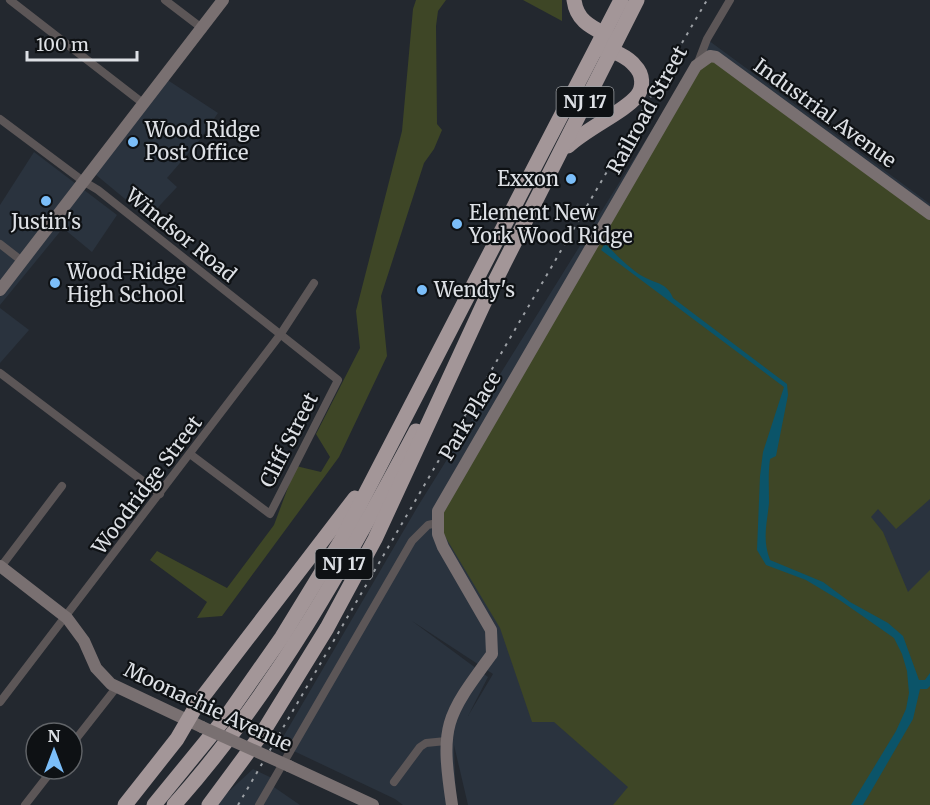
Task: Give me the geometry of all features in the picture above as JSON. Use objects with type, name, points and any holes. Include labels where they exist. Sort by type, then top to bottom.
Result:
[{"type":"highway","points":[[559,154],[580,134],[632,101],[641,90],[641,77],[634,64],[585,23],[575,10],[574,0]]},
{"type":"highway","name":"NJ 17","points":[[174,805],[240,724],[316,612],[361,535],[484,303],[559,154],[607,43],[621,0]]},
{"type":"highway","name":"NJ 17","points":[[154,805],[226,717],[282,637],[342,539],[607,43],[637,0]]},
{"type":"highway","points":[[209,805],[252,749],[327,627],[375,539],[484,303]]},
{"type":"highway","points":[[124,805],[177,739],[198,703],[347,508],[367,489]]},
{"type":"street","points":[[10,0],[144,104]]},
{"type":"street","points":[[165,0],[203,29]]},
{"type":"street","points":[[0,290],[203,29],[223,0]]},
{"type":"street","name":"Railroad Street","points":[[597,239],[696,66],[706,39],[730,0]]},
{"type":"street","name":"Industrial Avenue","points":[[696,66],[710,56],[716,57],[930,214]]},
{"type":"street","name":"Windsor Road","points":[[0,119],[98,190],[338,380]]},
{"type":"street","name":"Park Place","points":[[437,523],[445,496],[597,239]]},
{"type":"street","points":[[0,244],[22,261]]},
{"type":"street","name":"Woodridge Street","points":[[0,702],[67,618],[280,335],[314,283]]},
{"type":"street","points":[[0,373],[160,494]]},
{"type":"street","name":"Cliff Street","points":[[190,454],[270,514],[338,380]]},
{"type":"street","points":[[0,567],[62,486]]},
{"type":"street","points":[[259,805],[412,542],[428,525],[437,523],[443,547],[491,630],[494,646],[492,654],[453,709],[446,741],[446,766],[452,805]]},
{"type":"street","name":"Moonachie Avenue","points":[[0,567],[67,618],[84,641],[96,668],[116,688],[373,805]]},
{"type":"street","points":[[84,729],[116,688]]},
{"type":"street","points":[[394,782],[420,747],[426,743],[446,741]]},
{"type":"street","points":[[25,805],[44,781]]},
{"type":"shaded area","points":[[708,40],[930,204],[930,805],[468,805],[454,745],[456,805],[403,805],[395,799],[279,744],[418,506]],"holes":[[[412,621],[493,674],[468,716],[488,677]]]},
{"type":"shaded area","points":[[166,79],[218,113],[198,142],[167,178],[177,187],[148,218],[95,174]]},
{"type":"shaded area","points":[[34,152],[117,215],[92,252],[63,228],[0,305],[0,205]]},
{"type":"shaded area","points":[[0,308],[29,330],[0,363]]},
{"type":"shaded area","points":[[253,769],[274,779],[271,785],[300,805],[214,805]]},
{"type":"green space","points":[[416,0],[446,0],[438,11],[436,26],[437,124],[442,130],[434,149],[424,163],[381,296],[387,356],[339,457],[222,616],[197,618],[207,602],[150,560],[157,551],[227,588],[274,525],[296,466],[321,472],[330,457],[316,434],[360,348],[356,311],[402,131],[413,9]]},
{"type":"green space","points":[[523,0],[562,0],[562,21]]},
{"type":"green space","points":[[700,58],[731,61],[930,218],[930,499],[896,529],[878,509],[871,517],[883,532],[908,592],[930,570],[930,805],[613,805],[628,787],[554,722],[532,722],[500,628],[437,523]]},
{"type":"water","points":[[605,243],[634,271],[665,287],[673,298],[787,384],[788,395],[776,456],[770,459],[769,465],[766,538],[770,560],[823,582],[850,602],[888,623],[903,636],[919,680],[925,680],[930,673],[930,686],[927,689],[920,689],[913,719],[863,805],[851,805],[896,731],[906,709],[909,693],[907,671],[894,638],[806,580],[766,565],[757,550],[763,452],[784,387],[601,250]]},
{"type":"railway","points":[[238,805],[707,0]]},
{"type":"place","name":"Wood Ridge Post Office","points":[[133,142]]},
{"type":"place","name":"Exxon","points":[[571,179]]},
{"type":"place","name":"Justin's","points":[[46,201]]},
{"type":"place","name":"Element New York Wood Ridge","points":[[457,224]]},
{"type":"place","name":"Wood-Ridge High School","points":[[55,283]]},
{"type":"place","name":"Wendy's","points":[[422,290]]}]
